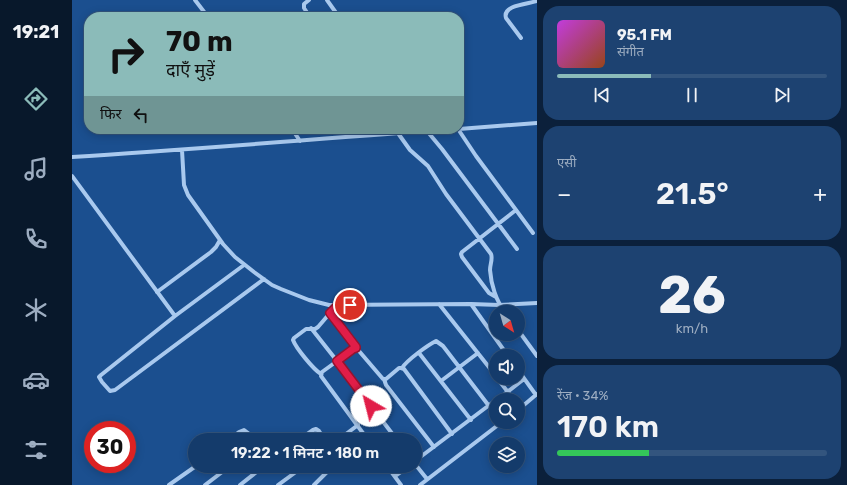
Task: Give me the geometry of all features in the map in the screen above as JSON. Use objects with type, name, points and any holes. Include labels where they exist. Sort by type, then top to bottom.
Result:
[{"type":"street","points":[[195,0],[204,12]]},
{"type":"street","points":[[307,12],[304,8],[304,4],[309,0]]},
{"type":"street","points":[[327,0],[335,12]]},
{"type":"street","points":[[521,38],[506,18],[505,14],[509,9],[515,6],[537,1]]},
{"type":"street","points":[[464,128],[537,123]]},
{"type":"street","points":[[295,134],[300,141]]},
{"type":"street","points":[[72,157],[386,134]]},
{"type":"street","points":[[399,134],[410,150],[428,166],[446,194],[492,256],[490,270],[499,305]]},
{"type":"street","points":[[430,134],[517,249]]},
{"type":"street","points":[[461,134],[533,233]]},
{"type":"street","points":[[182,150],[183,180],[185,190],[195,206],[220,240],[235,257],[272,285],[281,289],[321,304],[338,305],[499,305],[537,303]]},
{"type":"street","points":[[72,176],[175,316]]},
{"type":"street","points":[[496,297],[489,293],[461,254],[516,210]]},
{"type":"street","points":[[157,292],[211,252],[220,240]]},
{"type":"street","points":[[244,265],[175,316],[100,376],[102,382],[110,391],[118,388],[264,279]]},
{"type":"street","points":[[439,304],[489,367]]},
{"type":"street","points":[[471,304],[503,349]]},
{"type":"street","points":[[338,305],[318,327],[315,329],[308,328],[304,330],[293,340],[363,433]]},
{"type":"street","points":[[330,313],[356,348],[381,378],[384,379],[386,385],[434,447]]},
{"type":"street","points":[[310,328],[392,433]]},
{"type":"street","points":[[525,340],[537,356]]},
{"type":"street","points":[[384,379],[399,368],[402,368],[407,362],[436,341],[443,346],[489,406],[422,456]]},
{"type":"street","points":[[320,374],[356,348]]},
{"type":"street","points":[[419,353],[471,420]]},
{"type":"street","points":[[441,382],[478,353]]},
{"type":"street","points":[[402,368],[452,434]]},
{"type":"street","points":[[525,380],[537,395],[525,403]]},
{"type":"street","points":[[503,385],[508,391]]},
{"type":"street","points":[[505,393],[516,385]]},
{"type":"street","points":[[347,433],[358,425]]},
{"type":"street","points":[[309,433],[316,429],[320,433]]},
{"type":"street","points":[[420,485],[493,429]]},
{"type":"street","points":[[238,433],[244,430],[248,433]]},
{"type":"street","points":[[169,485],[188,472]]},
{"type":"street","points":[[422,472],[427,479]]},
{"type":"street","points":[[205,485],[221,473]]},
{"type":"street","points":[[240,485],[255,473]]},
{"type":"street","points":[[278,485],[294,473]]},
{"type":"street","points":[[314,485],[326,473]]},
{"type":"street","points":[[392,473],[401,485]]},
{"type":"street","points":[[394,476],[398,473]]},
{"type":"route","points":[[350,305],[338,305],[330,313],[356,347],[337,361],[371,406]]}]
